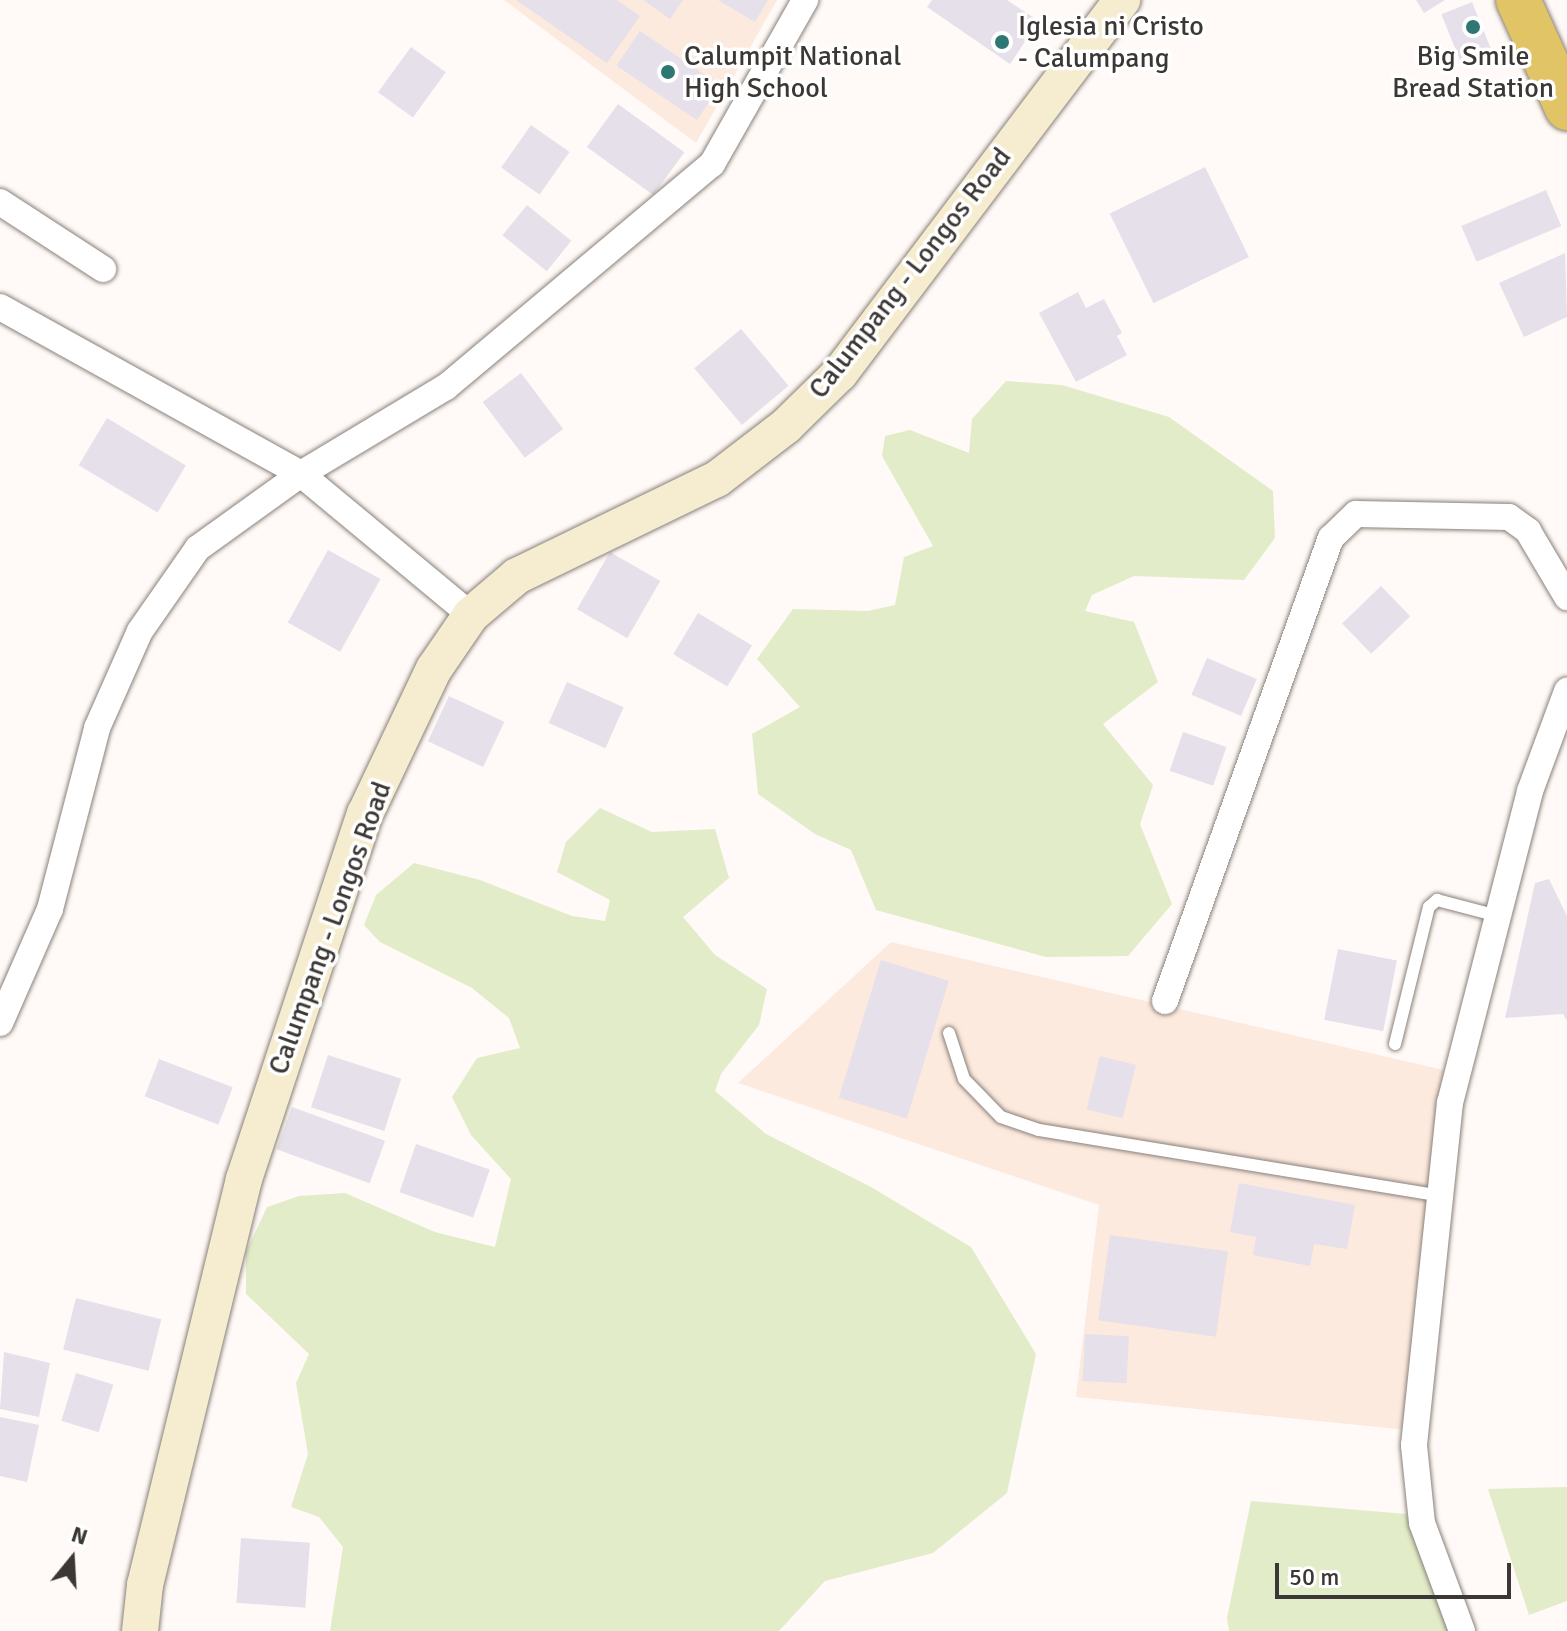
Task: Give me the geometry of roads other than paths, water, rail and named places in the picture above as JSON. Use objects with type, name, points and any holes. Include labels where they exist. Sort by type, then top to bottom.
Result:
[{"type":"highway","points":[[1518,0],[1567,108]]},
{"type":"street","points":[[0,1023],[50,909],[97,728],[140,631],[198,548],[301,474],[446,387],[712,164],[805,0]]},
{"type":"street","name":"Calumpang - Longos Road","points":[[140,1631],[145,1585],[244,1179],[365,814],[434,669],[471,615],[517,576],[717,479],[786,426],[840,373],[1122,0]]},
{"type":"street","points":[[0,202],[103,269]]},
{"type":"street","points":[[0,307],[301,474],[471,615]]},
{"type":"street","points":[[1165,1001],[1331,538],[1356,514],[1509,517],[1528,531],[1567,597]]},
{"type":"street","points":[[1462,1631],[1422,1523],[1414,1445],[1450,1103],[1530,791],[1567,691]]},
{"type":"lane","points":[[1395,1044],[1429,907],[1437,900],[1498,916]]},
{"type":"lane","points":[[949,1033],[964,1079],[1001,1117],[1039,1130],[1440,1196]]},
{"type":"place","name":"Big Smile Bread Station","points":[[1473,27]]},
{"type":"place","name":"Iglesia ni Cristo - Calumpang","points":[[1002,42]]},
{"type":"place","name":"Calumpit National High School","points":[[668,72]]}]
